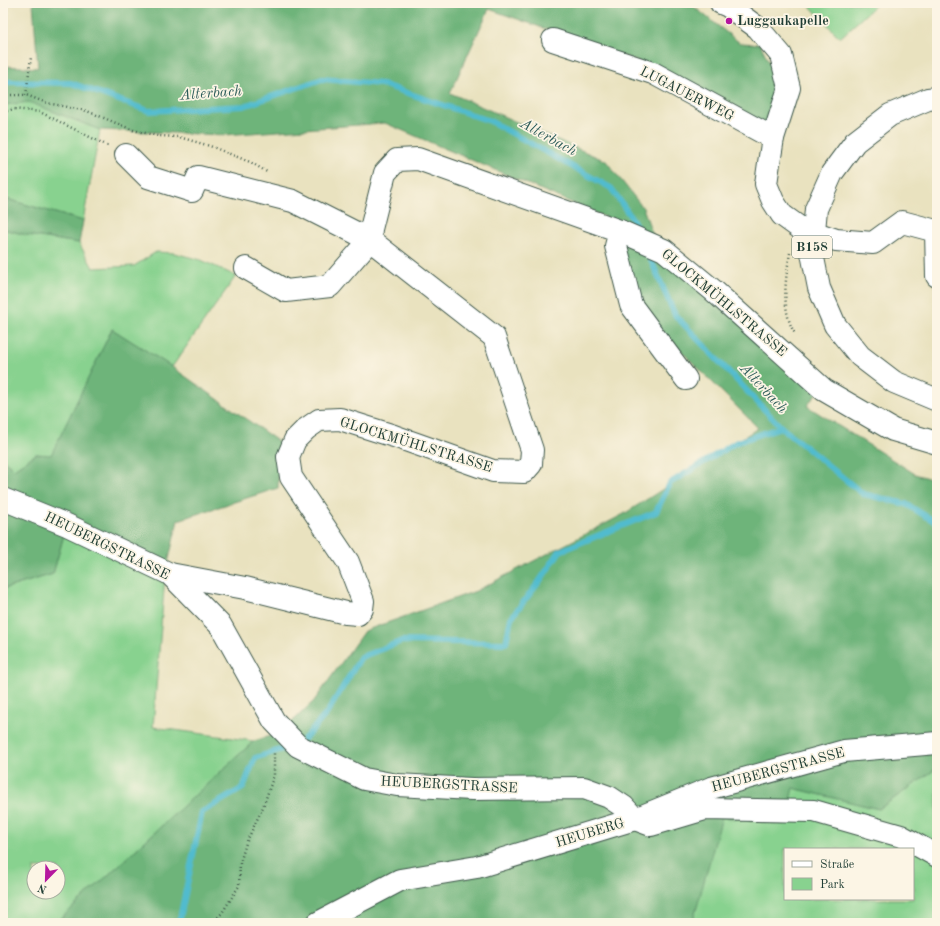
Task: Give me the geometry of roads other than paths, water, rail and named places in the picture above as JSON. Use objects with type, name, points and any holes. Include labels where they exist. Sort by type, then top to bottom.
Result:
[{"type":"street","points":[[721,3],[728,6],[758,28],[781,55],[789,88],[773,138],[766,184],[773,201],[782,215],[806,230],[836,240],[873,243],[902,222],[937,232],[937,276]]},
{"type":"street","name":"LUGAUERWEG","points":[[553,40],[653,73],[773,138]]},
{"type":"street","name":"B158","points":[[937,98],[928,99],[890,115],[855,142],[832,173],[806,230],[819,288],[836,325],[860,356],[894,382],[937,400]]},
{"type":"street","points":[[126,155],[148,177],[192,191],[198,177],[293,201],[370,240],[330,286],[286,291],[246,268]]},
{"type":"street","name":"GLOCKMÜHLSTRASSE","points":[[170,574],[245,588],[346,614],[358,614],[362,609],[363,601],[348,562],[291,477],[288,457],[295,440],[306,429],[319,420],[340,419],[394,436],[493,471],[524,472],[531,464],[532,450],[494,336],[370,240],[371,229],[385,173],[397,160],[418,159],[620,231],[664,250],[714,291],[824,390],[893,430],[937,443]]},
{"type":"street","points":[[620,231],[616,246],[631,305],[686,379]]},
{"type":"street","name":"HEUBERGSTRASSE","points":[[3,500],[67,525],[170,574],[221,626],[274,721],[298,746],[364,779],[397,785],[472,789],[584,788],[609,797],[624,807],[635,819],[711,788],[844,751],[937,743]]},
{"type":"street","name":"HEUBERG","points":[[318,923],[400,880],[477,867],[635,819],[651,825],[705,809],[814,810],[901,836],[937,856]]},
{"type":"waterway","name":"Alterbach","points":[[3,82],[71,83],[149,111],[244,106],[322,79],[381,84],[490,121],[611,188],[633,220],[639,233]]},
{"type":"waterway","name":"Alterbach","points":[[646,249],[675,315],[781,427],[863,494],[906,504],[937,523]]},
{"type":"waterway","points":[[304,739],[327,713],[361,657],[402,641],[506,643],[511,618],[539,582],[560,551],[656,512],[670,483],[735,443],[781,427]]},
{"type":"waterway","points":[[179,923],[202,812],[243,788],[255,758],[286,748]]},
{"type":"place","name":"Luggaukapelle","points":[[729,21]]}]
